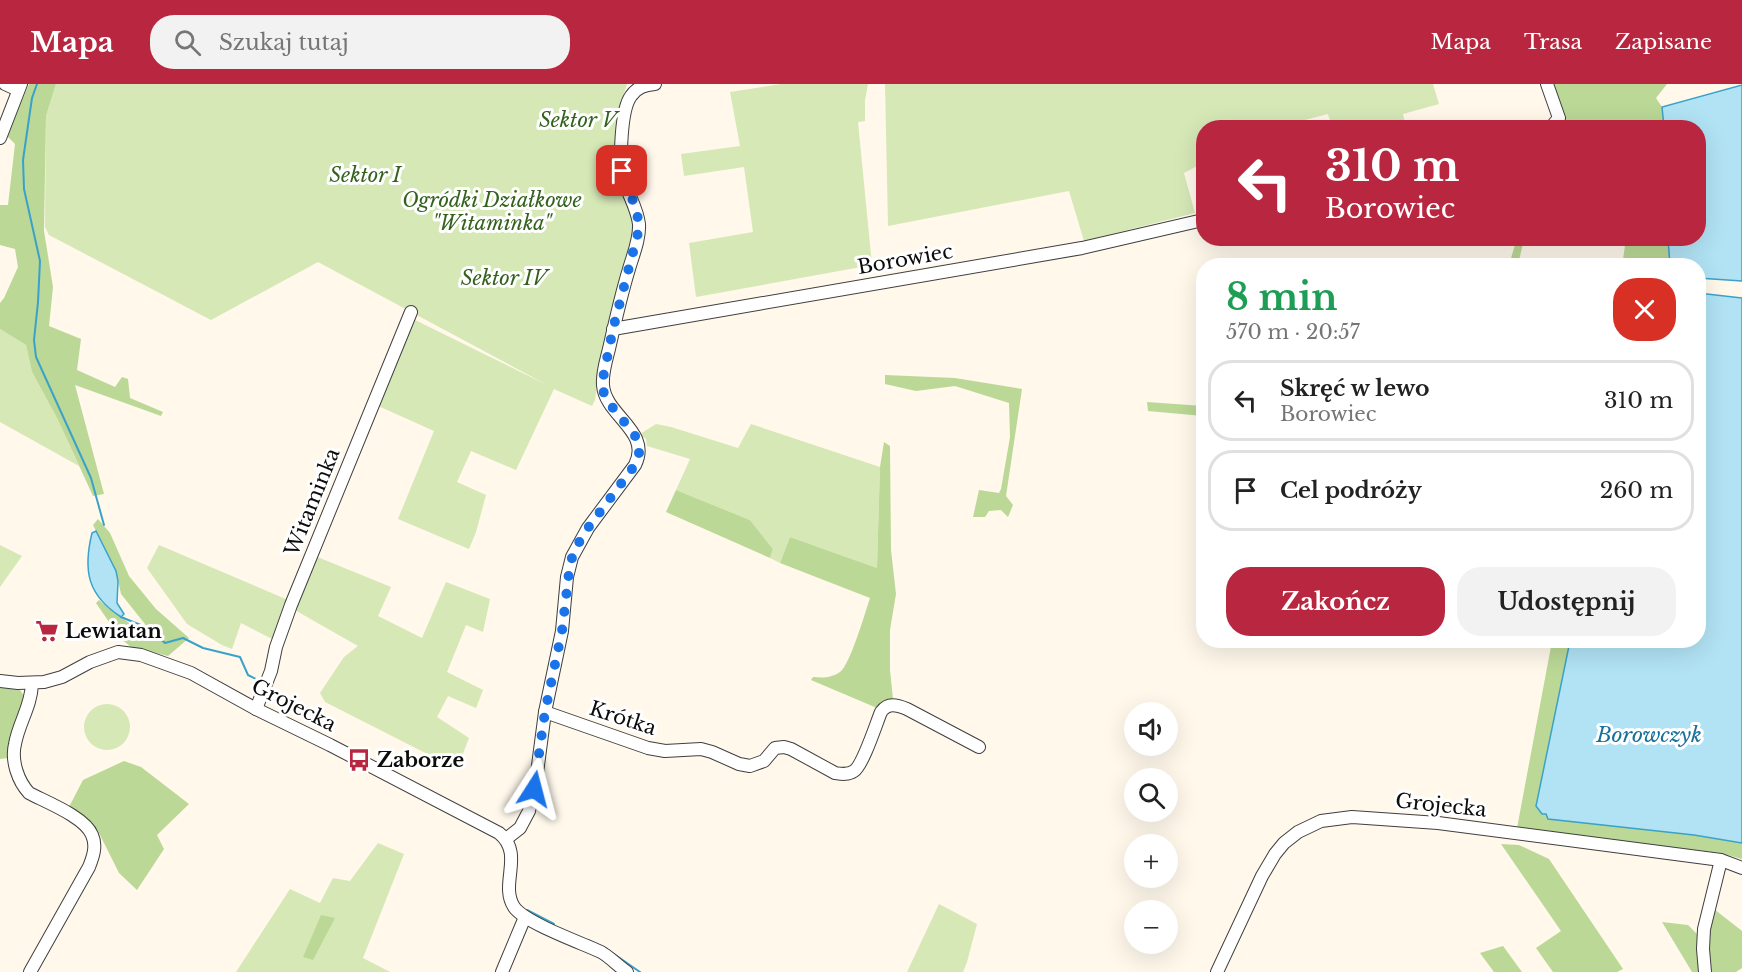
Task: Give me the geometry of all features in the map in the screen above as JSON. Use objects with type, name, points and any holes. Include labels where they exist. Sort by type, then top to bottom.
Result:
[{"type":"street","points":[[0,138],[19,87],[5,84]]},
{"type":"street","points":[[627,972],[602,953],[567,938],[516,910],[511,898],[512,854],[506,839],[519,828],[529,811],[537,773],[545,712],[562,631],[567,577],[572,557],[588,528],[635,465],[639,455],[639,443],[634,434],[609,403],[603,389],[603,375],[639,229],[637,212],[624,181],[621,163],[626,108],[635,91],[643,86],[655,84]]},
{"type":"street","points":[[1546,84],[1559,118],[1557,120]]},
{"type":"street","name":"Borowiec","points":[[613,329],[1082,248],[1196,222]]},
{"type":"street","name":"Witaminka","points":[[256,709],[271,671],[276,647],[291,605],[411,312]]},
{"type":"street","name":"Grojecka","points":[[0,681],[32,684],[62,677],[102,657],[118,652],[141,655],[191,673],[256,709],[471,817],[506,839]]},
{"type":"street","points":[[30,972],[89,867],[95,851],[92,834],[81,821],[29,793],[18,776],[14,745],[30,701],[32,684]]},
{"type":"street","name":"Krótka","points":[[545,712],[655,750],[701,749],[746,766],[760,764],[775,748],[788,747],[835,773],[843,775],[852,773],[859,766],[881,712],[890,705],[907,709],[979,747]]},
{"type":"street","name":"Grojecka","points":[[1217,972],[1262,876],[1275,854],[1298,832],[1321,821],[1352,817],[1438,823],[1720,860],[1742,868]]},
{"type":"street","points":[[1705,972],[1704,929],[1720,860]]},
{"type":"street","points":[[502,972],[525,916]]},
{"type":"green space","points":[[29,84],[56,84],[46,116],[44,231],[53,287],[49,326],[81,339],[77,370],[115,387],[122,377],[128,379],[130,398],[163,412],[161,416],[75,385],[104,494],[93,496],[58,420],[32,372],[26,345],[0,329],[0,303],[18,267],[15,249],[0,245],[0,205],[8,205],[15,144],[7,136]]},
{"type":"green space","name":"Ogródki Działkowe \"Witaminka\"","points":[[56,84],[627,84],[619,110],[615,165],[618,184],[629,207],[634,230],[601,356],[595,400],[592,406],[554,389],[516,470],[471,451],[457,482],[486,495],[469,549],[398,519],[434,431],[376,405],[411,318],[549,386],[318,262],[211,320],[49,235],[45,227],[46,116]]},
{"type":"green space","points":[[781,84],[868,84],[865,121],[858,122],[872,265],[696,297],[689,243],[753,232],[744,167],[684,176],[681,154],[740,146],[730,92]]},
{"type":"green space","points":[[885,84],[1433,84],[1439,104],[1403,114],[1404,120],[1330,120],[1328,114],[1305,120],[1196,120],[1196,167],[1184,173],[1195,213],[1084,241],[1069,191],[888,226]]},
{"type":"green space","points":[[1551,84],[1667,84],[1656,98],[1662,107],[1663,120],[1560,120]]},
{"type":"green space","points":[[1515,246],[1522,246],[1520,258],[1511,258]]},
{"type":"green space","points":[[1625,246],[1669,246],[1669,258],[1623,258]]},
{"type":"green space","points":[[0,329],[26,345],[32,372],[79,466],[0,422]]},
{"type":"green space","points":[[885,375],[955,378],[1022,389],[1006,496],[1013,505],[1008,517],[1001,510],[989,511],[985,517],[973,517],[979,490],[999,493],[1001,489],[1010,437],[1009,403],[955,386],[916,391],[885,384]]},
{"type":"green space","points":[[1147,402],[1196,406],[1196,415],[1148,411]]},
{"type":"green space","points":[[656,424],[738,448],[751,424],[880,467],[877,568],[790,537],[780,563],[770,558],[773,549],[750,520],[676,490],[690,459],[647,446],[646,439],[640,434]]},
{"type":"green space","points":[[884,442],[890,446],[891,550],[896,594],[890,630],[893,699],[883,702],[877,708],[811,680],[813,677],[833,675],[844,667],[857,638],[870,598],[780,563],[790,537],[877,568],[880,467]]},
{"type":"green space","points":[[676,490],[750,520],[773,549],[770,558],[666,512]]},
{"type":"green space","points":[[98,519],[110,533],[129,576],[156,609],[189,638],[168,656],[131,647],[120,638],[96,603],[99,600],[142,632],[145,624],[121,594],[116,571],[93,525]]},
{"type":"green space","points":[[0,545],[22,556],[0,587]]},
{"type":"green space","points":[[159,545],[288,600],[274,640],[241,623],[232,649],[187,624],[147,568]]},
{"type":"green space","points":[[315,556],[391,587],[378,616],[422,638],[446,582],[490,599],[483,632],[466,625],[447,672],[483,690],[476,708],[448,696],[437,717],[469,738],[457,769],[325,702],[320,693],[344,657],[358,646],[293,609]]},
{"type":"green space","points":[[1551,648],[1576,648],[1694,835],[1742,843],[1742,859],[1720,853],[1517,828]]},
{"type":"green space","points":[[0,686],[20,690],[24,696],[8,758],[0,759]]},
{"type":"green space","points":[[107,704],[123,711],[130,727],[123,743],[107,750],[91,743],[84,727],[91,711]]},
{"type":"green space","points":[[124,761],[141,767],[189,804],[157,835],[164,849],[137,890],[119,873],[98,831],[85,817],[69,807],[83,780]]},
{"type":"green space","points":[[378,843],[404,854],[363,958],[390,972],[236,972],[290,889],[320,903],[333,878],[350,881]]},
{"type":"green space","points":[[1501,844],[1519,845],[1549,859],[1623,969],[1617,972],[1553,972],[1536,948],[1561,931]]},
{"type":"green space","points":[[939,904],[977,924],[963,972],[907,972]]},
{"type":"green space","points":[[1714,909],[1742,931],[1742,968],[1736,972],[1709,972],[1708,938]]},
{"type":"green space","points":[[321,915],[335,918],[313,960],[303,957]]},
{"type":"green space","points":[[1662,922],[1688,925],[1699,936],[1701,972],[1692,972]]},
{"type":"green space","points":[[1503,946],[1522,972],[1494,972],[1480,953]]},
{"type":"water","points":[[1742,85],[1742,281],[1706,279],[1706,258],[1669,258],[1669,246],[1706,246],[1706,120],[1663,120],[1662,107]]},
{"type":"water","name":"Borowczyk","points":[[1706,294],[1742,298],[1742,843],[1694,835],[1548,819],[1546,814],[1542,814],[1536,806],[1569,648],[1706,648]]},
{"type":"water","points":[[96,531],[116,571],[117,603],[124,614],[121,617],[101,600],[90,581],[89,546],[92,533]]},
{"type":"waterway","points":[[37,84],[32,98],[23,160],[24,189],[40,261],[34,340],[36,357],[91,478],[104,525]]},
{"type":"waterway","points":[[121,617],[148,628],[165,643],[183,638],[203,648],[240,657],[248,675],[262,682]]},
{"type":"waterway","points":[[527,910],[554,924]]},
{"type":"waterway","points":[[588,940],[607,949]]},
{"type":"waterway","points":[[611,952],[640,972]]},
{"type":"place","name":"Lewiatan","points":[[47,631]]},
{"type":"place","name":"Zaborze","points":[[359,760]]},
{"type":"route","points":[[534,789],[545,712],[562,631],[570,564],[575,549],[584,534],[635,465],[639,452],[639,443],[606,398],[602,383],[613,329],[639,229],[637,212],[622,171]]},
{"type":"park label","name":"Sektor V","points":[[578,120]]},
{"type":"park label","name":"Sektor I","points":[[365,175]]},
{"type":"park label","name":"Sektor IV","points":[[504,278]]}]
